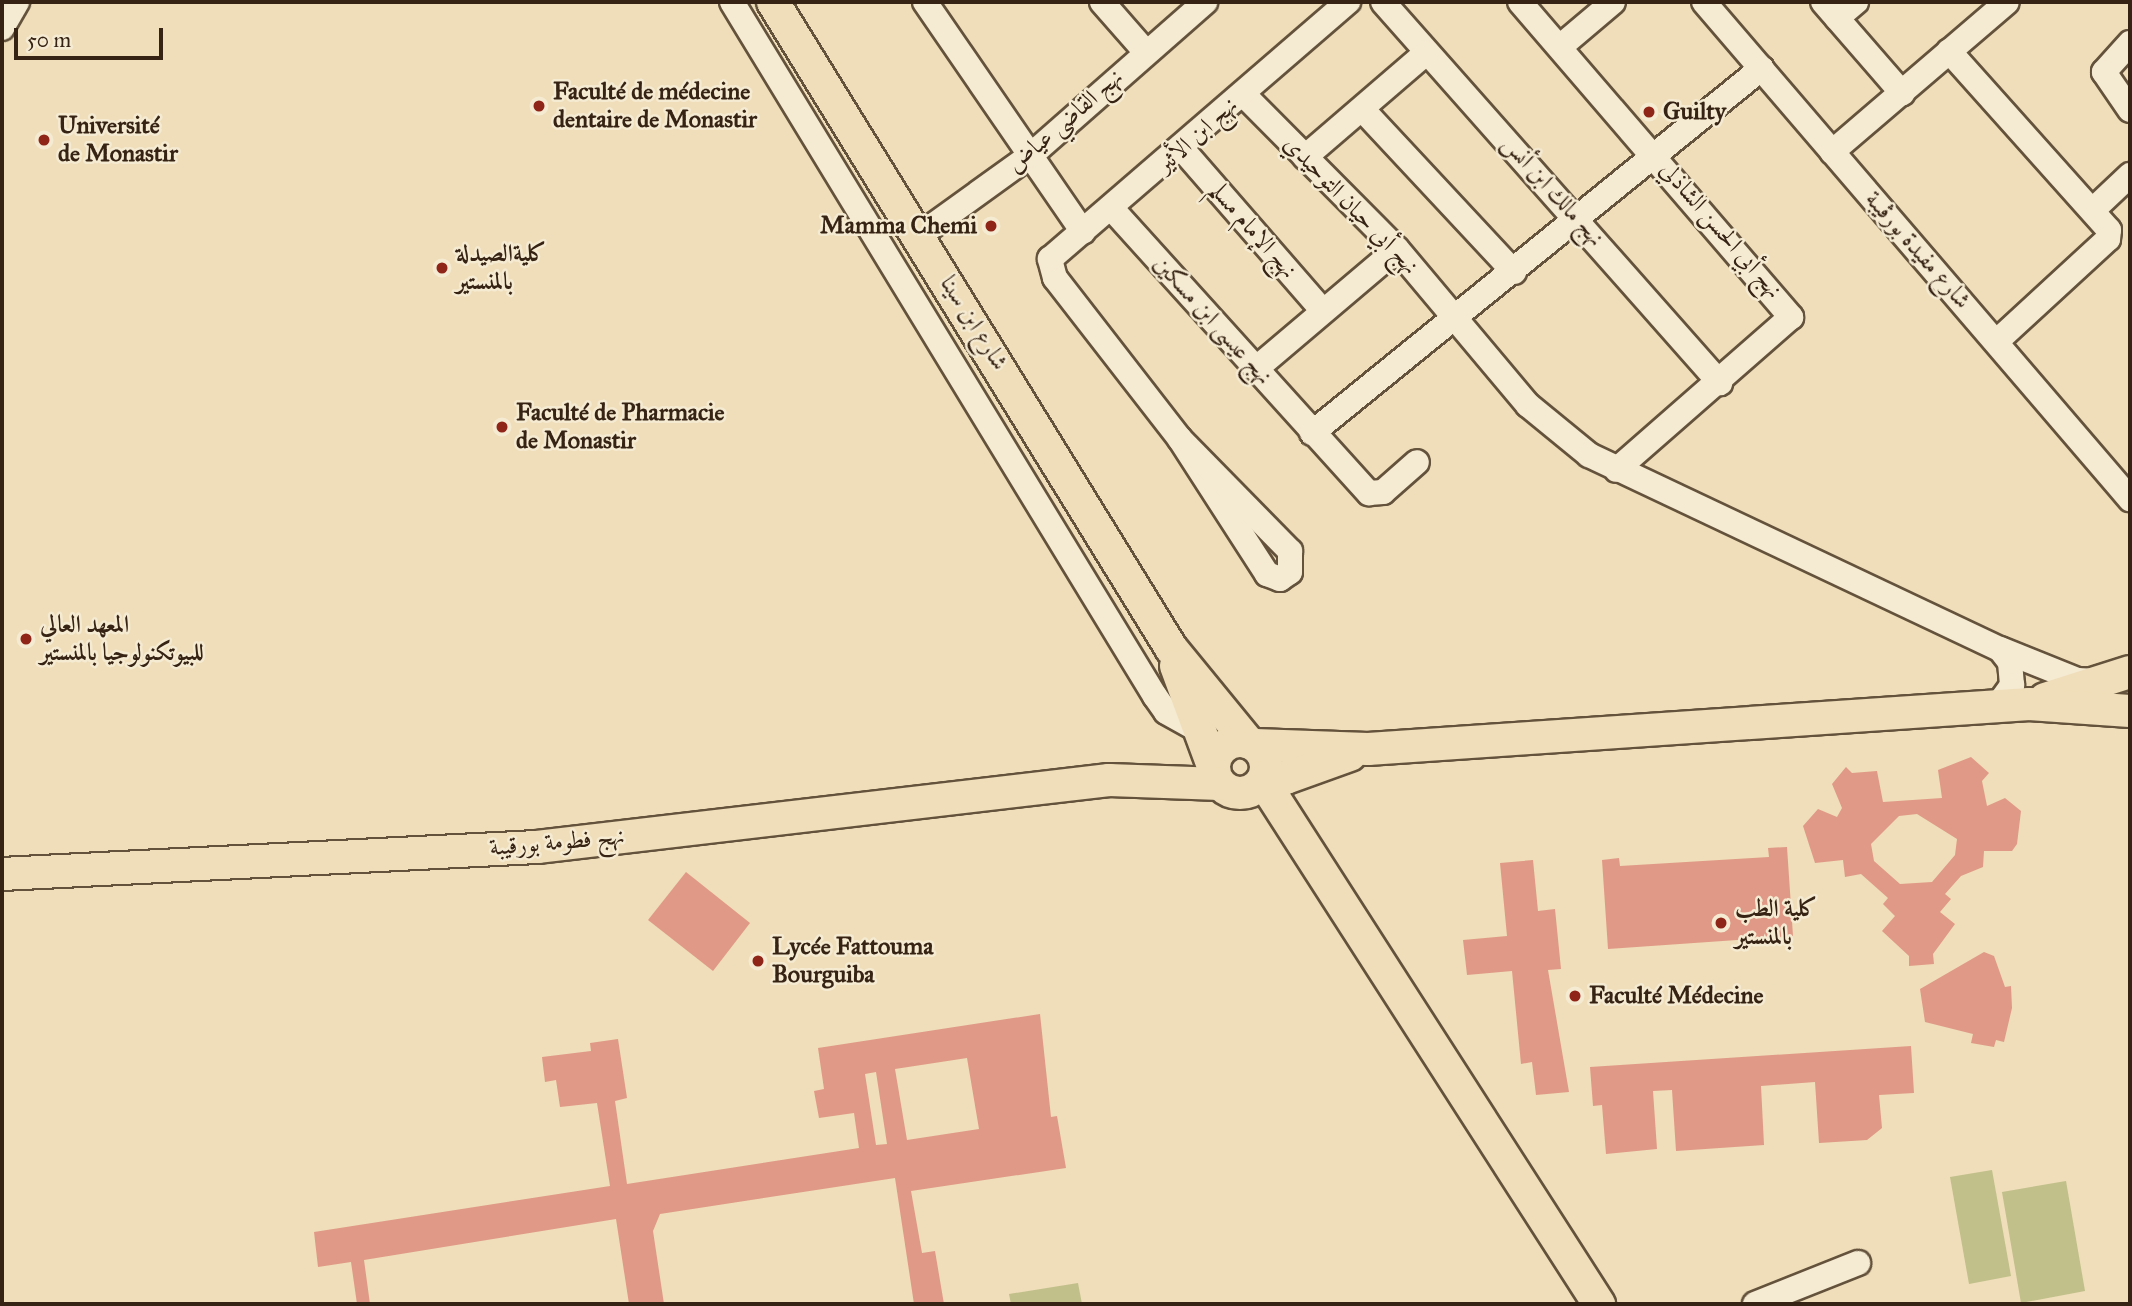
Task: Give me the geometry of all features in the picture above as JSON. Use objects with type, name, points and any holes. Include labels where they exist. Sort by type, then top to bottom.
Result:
[{"type":"main road","name":"شارع ابن سينا","points":[[773,2],[920,235],[1171,648]]},
{"type":"main road","points":[[1171,648],[1233,762]]},
{"type":"main road","points":[[1171,648],[1233,762],[1302,848],[1599,1304]]},
{"type":"main road","points":[[2029,704],[2116,677]]},
{"type":"main road","points":[[2029,704],[2130,711]]},
{"type":"main road","name":"نهج فطومة بورقيبة","points":[[2,874],[537,846],[1109,780],[1233,762],[1286,778],[1368,749],[2029,704]]},
{"type":"street","points":[[2,28],[17,2]]},
{"type":"street","points":[[732,2],[1155,696],[1166,712],[1233,762]]},
{"type":"street","points":[[925,2],[1083,232]]},
{"type":"street","points":[[1102,2],[1144,50]]},
{"type":"street","name":"نهج القاضي عياض","points":[[920,235],[1031,155],[1144,50],[1203,2]]},
{"type":"street","name":"نهج ابن الأثير","points":[[1180,439],[1048,267],[1083,232],[1183,150],[1348,2]]},
{"type":"street","name":"نهج مالك ابن أنس","points":[[1383,2],[1426,53],[1579,219],[1720,383]]},
{"type":"street","name":"نهج أبي الحسن الشاذلي","points":[[1520,2],[1789,310],[1789,323],[1616,470]]},
{"type":"street","points":[[1561,46],[1613,2]]},
{"type":"street","name":"شارع مفيدة بورڨيبة","points":[[1704,2],[2130,499]]},
{"type":"street","points":[[1856,2],[1830,10],[1902,93]]},
{"type":"street","points":[[1832,152],[2007,2]]},
{"type":"street","points":[[2130,43],[2104,72],[2130,110]]},
{"type":"street","points":[[1949,51],[2094,209],[2108,239],[1997,341]]},
{"type":"street","points":[[1305,158],[1426,53]]},
{"type":"street","points":[[1312,433],[1514,272],[1762,68]]},
{"type":"street","name":"نهج أبي حيان التوحيدي","points":[[1243,94],[1396,249],[1528,405],[1616,470],[2000,649],[2077,680],[2116,677]]},
{"type":"street","points":[[1362,109],[1514,272]]},
{"type":"street","name":"نهج الإمام مسلم","points":[[1183,150],[1322,310]]},
{"type":"street","points":[[2094,209],[2130,175]]},
{"type":"street","name":"نهج عيسى ابن مسكين","points":[[1113,210],[1258,367],[1312,433],[1376,495],[1417,462]]},
{"type":"street","points":[[1258,367],[1396,249]]},
{"type":"street","points":[[1180,439],[1290,551],[1290,572],[1280,579],[1267,574],[1180,439]]},
{"type":"street","points":[[1997,706],[2012,685],[2010,662],[2000,649]]},
{"type":"street","points":[[1755,1304],[1858,1263]]},
{"type":"shaded area","points":[[1992,1170],[2011,1276],[1969,1284],[1950,1177]]},
{"type":"shaded area","points":[[2066,1181],[2085,1291],[2021,1303],[2002,1192]]},
{"type":"shaded area","points":[[1078,1283],[1082,1304],[1011,1304],[1009,1294]]},
{"type":"building","points":[[1971,757],[1989,773],[1982,781],[1987,806],[2005,798],[2021,811],[2017,844],[2012,851],[1984,851],[1983,867],[1961,876],[1945,894],[1951,899],[1940,912],[1955,924],[1933,954],[1934,964],[1909,966],[1909,956],[1882,931],[1895,916],[1883,904],[1888,898],[1861,874],[1845,877],[1843,860],[1815,863],[1803,826],[1818,809],[1837,817],[1842,808],[1832,784],[1846,767],[1852,773],[1877,771],[1883,802],[1942,798],[1938,770]],"holes":[[[1917,814],[1957,839],[1955,855],[1932,882],[1900,884],[1874,861],[1871,844],[1899,816]]]},
{"type":"building","points":[[1787,847],[1793,936],[1608,949],[1602,860],[1619,858],[1620,866],[1769,857],[1768,848]]},
{"type":"building","points":[[1533,860],[1538,911],[1555,909],[1561,969],[1548,970],[1569,1092],[1536,1095],[1532,1062],[1521,1064],[1512,971],[1467,975],[1463,940],[1507,936],[1500,863]]},
{"type":"building","points":[[686,872],[750,923],[713,971],[648,920]]},
{"type":"building","points":[[1984,952],[1994,956],[2005,987],[2011,986],[2012,1008],[2004,1042],[1996,1040],[1994,1047],[1971,1043],[1973,1034],[1925,1022],[1920,989]]},
{"type":"building","points":[[1040,1014],[1051,1117],[1057,1116],[1066,1168],[911,1191],[922,1253],[935,1251],[944,1304],[914,1304],[895,1178],[660,1214],[653,1231],[664,1304],[629,1304],[616,1219],[364,1260],[370,1304],[357,1304],[351,1262],[318,1267],[314,1232],[610,1186],[597,1103],[560,1107],[556,1080],[545,1082],[542,1057],[591,1051],[590,1043],[618,1039],[627,1098],[615,1101],[627,1184],[859,1148],[854,1113],[819,1118],[814,1091],[824,1089],[818,1048]],"holes":[[[967,1058],[979,1129],[907,1140],[895,1069]],[[876,1072],[887,1144],[876,1145],[865,1074]]]},
{"type":"building","points":[[1911,1046],[1914,1093],[1879,1095],[1882,1128],[1867,1140],[1819,1143],[1815,1082],[1761,1086],[1764,1145],[1676,1151],[1672,1090],[1653,1091],[1657,1149],[1606,1154],[1602,1105],[1593,1106],[1590,1067]]},
{"type":"place","name":"Faculté de médecine dentaire de Monastir","points":[[539,106]]},
{"type":"place","name":"Guilty","points":[[1649,112]]},
{"type":"place","name":"Université de Monastir","points":[[44,140]]},
{"type":"place","name":"Mamma Chemi","points":[[991,226]]},
{"type":"place","name":"كليةالصيدلة بالمنستير","points":[[442,268]]},
{"type":"place","name":"Faculté de Pharmacie de Monastir","points":[[502,427]]},
{"type":"place","name":"المعهد العالي للبيوتكنولوجيا بالمنستير","points":[[26,639]]},
{"type":"place","name":"كلية الطب بالمنستير","points":[[1721,923]]},
{"type":"place","name":"Lycée Fattouma Bourguiba","points":[[758,961]]},
{"type":"place","name":"Faculté Médecine","points":[[1575,996]]}]
